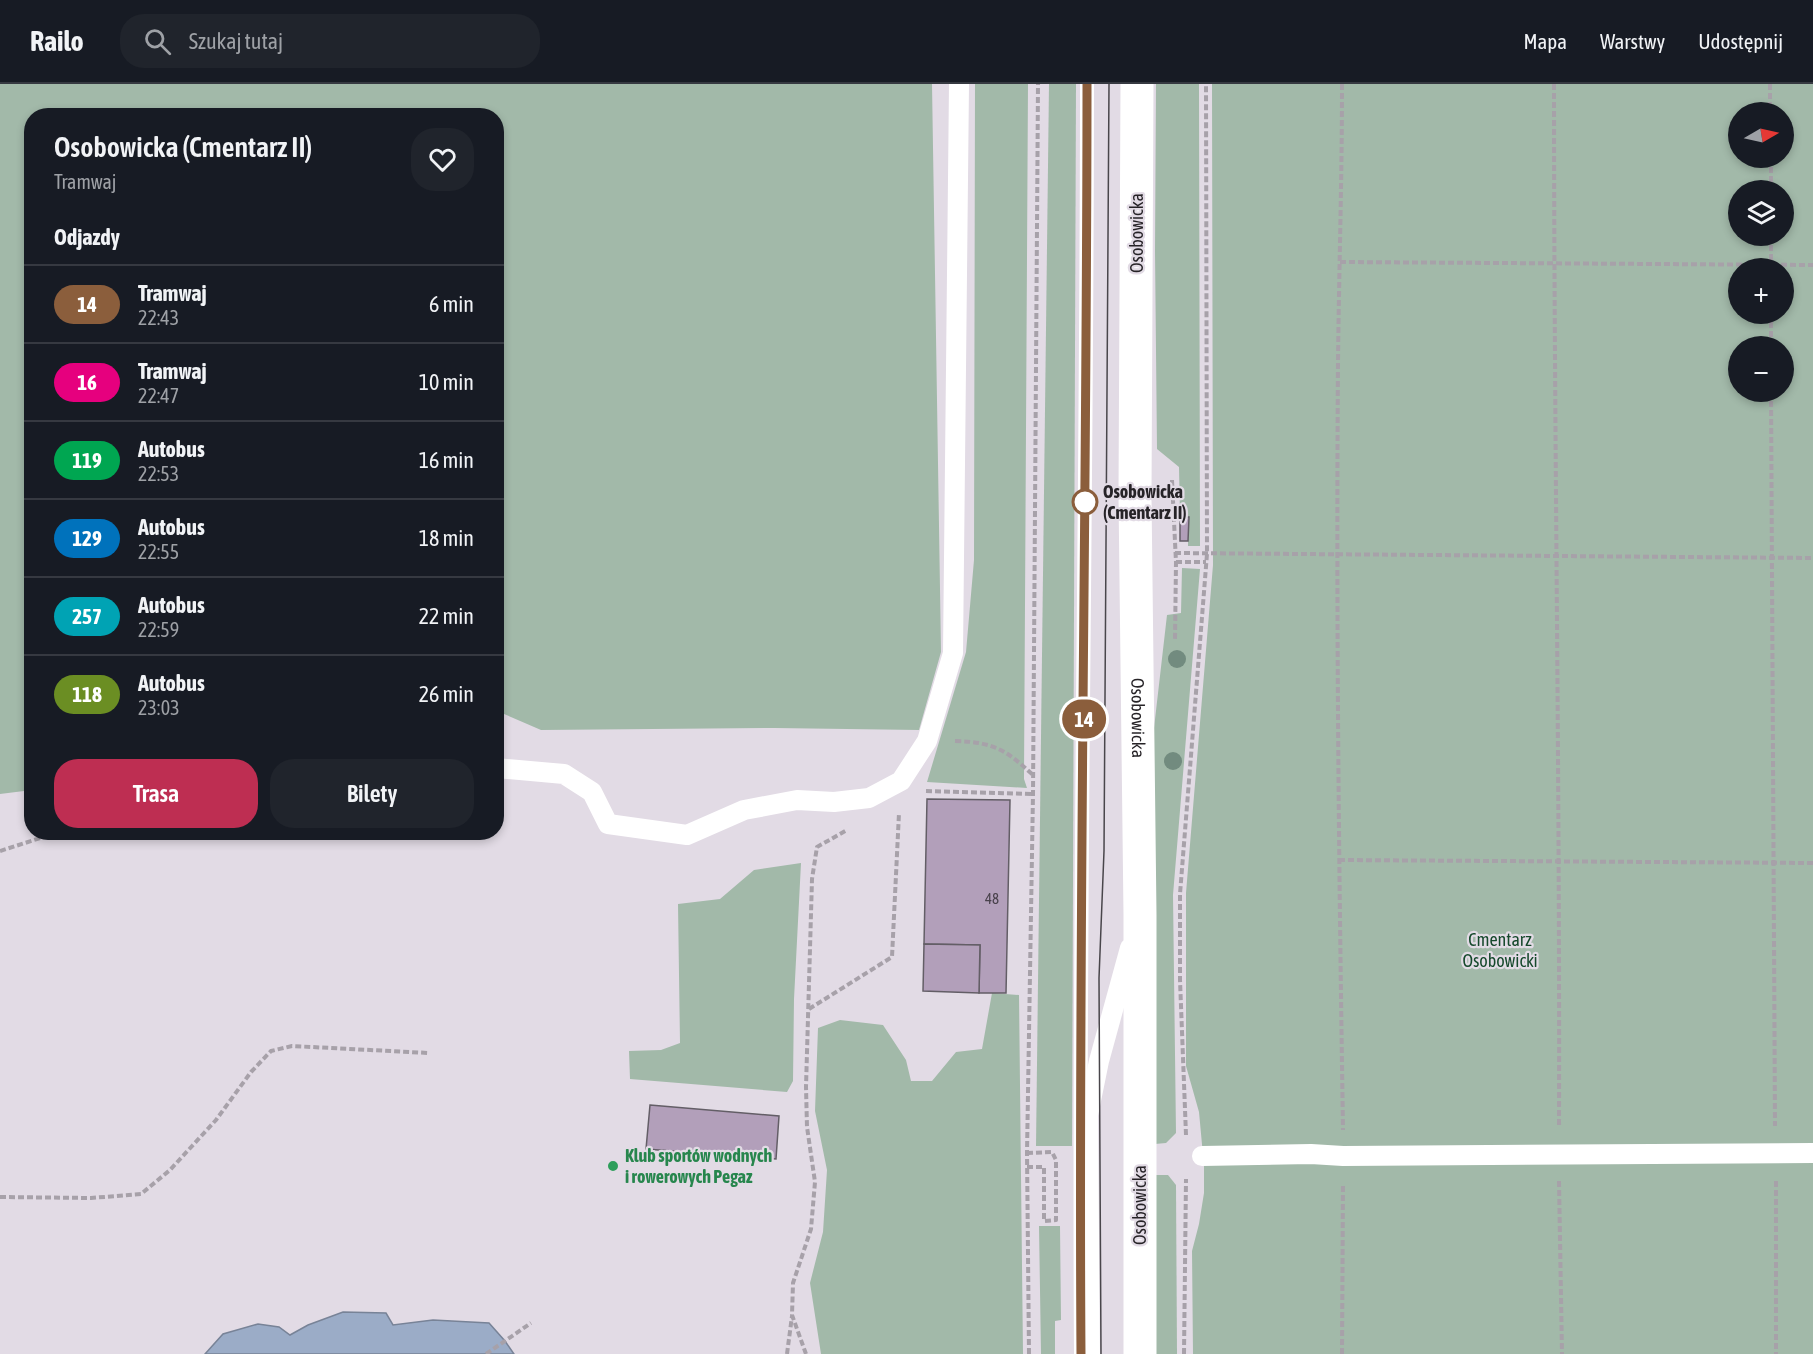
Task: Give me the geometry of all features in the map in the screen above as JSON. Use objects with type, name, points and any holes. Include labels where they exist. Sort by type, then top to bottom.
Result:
[{"type":"street","name":"Osobowicka","points":[[1137,84],[1135,497],[1140,914],[1140,1354]]},
{"type":"lane","points":[[504,769],[564,774],[592,792],[608,824],[687,835],[744,810],[797,800],[834,802],[868,798],[901,781],[927,741],[953,653],[959,84]]},
{"type":"lane","points":[[1090,1354],[1088,1114],[1099,1061],[1140,914]]},
{"type":"lane","points":[[1191,1156],[1813,1153]]},
{"type":"path","points":[[1029,1354],[1027,1153],[1033,794],[1038,84]]},
{"type":"path","points":[[1184,1354],[1184,1238],[1191,1156],[1180,980],[1180,894],[1207,554],[1206,84]]},
{"type":"path","points":[[1342,84],[1338,555],[1343,1156],[1342,1354]]},
{"type":"path","points":[[1554,84],[1562,1354]]},
{"type":"path","points":[[1770,84],[1770,102]]},
{"type":"path","points":[[1340,262],[1728,266]]},
{"type":"path","points":[[1794,266],[1813,265]]},
{"type":"path","points":[[1771,402],[1776,1354]]},
{"type":"path","points":[[1172,478],[1176,562],[1175,639]]},
{"type":"path","points":[[1175,553],[1813,558]]},
{"type":"path","points":[[1176,562],[1206,562]]},
{"type":"path","points":[[927,741],[961,741],[996,747],[1007,752],[1033,776]]},
{"type":"path","points":[[809,1009],[892,957],[901,781],[925,791],[1033,794]]},
{"type":"path","points":[[787,1354],[793,1283],[811,1229],[815,1182],[807,1127],[806,1087],[812,879],[817,847],[854,826],[868,798]]},
{"type":"path","points":[[0,851],[34,840]]},
{"type":"path","points":[[1339,860],[1813,862]]},
{"type":"path","points":[[0,1197],[91,1198],[141,1194],[170,1170],[216,1120],[251,1072],[271,1051],[292,1046],[429,1053]]},
{"type":"path","points":[[1027,1153],[1052,1152]]},
{"type":"path","points":[[1028,1167],[1044,1167],[1044,1221],[1056,1220],[1056,1160]]},
{"type":"path","points":[[792,1315],[806,1354]]},
{"type":"path","points":[[486,1354],[531,1323]]},
{"type":"green space","points":[[0,84],[932,84],[941,652],[919,730],[775,728],[541,730],[504,714],[504,108],[24,108],[24,791],[0,794]]},
{"type":"green space","points":[[975,84],[1028,84],[1024,779],[1027,788],[927,782],[966,652],[974,560]]},
{"type":"green space","points":[[1049,84],[1076,84],[1072,1146],[1036,1146]]},
{"type":"green space","points":[[1156,84],[1199,84],[1200,546],[1188,546],[1188,517],[1180,517],[1179,467],[1157,449]]},
{"type":"green space","name":"Cmentarz Osobowicki","points":[[1212,84],[1813,84],[1813,1354],[1193,1354],[1192,1251],[1204,1193],[1204,1166],[1199,1112],[1186,1066],[1186,893],[1213,565]]},
{"type":"green space","points":[[1182,568],[1200,569],[1173,895],[1176,1133],[1166,1143],[1155,1144],[1154,728],[1167,615],[1181,613]]},
{"type":"green space","points":[[801,863],[794,999],[793,1081],[787,1092],[630,1079],[629,1051],[661,1050],[680,1043],[678,904],[720,899],[754,870]]},
{"type":"green space","points":[[992,993],[1019,995],[1023,1354],[821,1354],[810,1283],[823,1232],[827,1170],[815,1111],[818,1028],[840,1020],[883,1025],[906,1060],[911,1081],[932,1081],[956,1052],[982,1049]]},
{"type":"green space","points":[[1156,1175],[1168,1175],[1176,1185],[1177,1354],[1156,1354]]},
{"type":"green space","points":[[1039,1226],[1060,1226],[1061,1320],[1055,1321],[1055,1354],[1041,1354]]},
{"type":"water","points":[[343,1312],[386,1313],[393,1325],[433,1320],[489,1323],[514,1354],[205,1354],[223,1334],[258,1324],[279,1327],[290,1335],[308,1325]]},
{"type":"building","points":[[1180,517],[1189,517],[1188,541],[1180,541]]},
{"type":"building","points":[[927,799],[1010,800],[1006,993],[979,993],[980,945],[924,944]]},
{"type":"building","points":[[924,944],[980,945],[979,993],[923,991]]},
{"type":"building","points":[[650,1105],[779,1116],[776,1159],[646,1149]]},
{"type":"tram line","points":[[1081,1354],[1080,947],[1084,806],[1087,84]]},
{"type":"tram line","name":"14","points":[[1081,1354],[1080,947],[1084,806],[1087,84]]},
{"type":"tram line","points":[[1101,1354],[1099,978],[1104,851],[1109,84]]},
{"type":"place","name":"Osobowicka (Cmentarz II)","points":[[1085,502]]},
{"type":"place","name":"Klub sportów wodnych i rowerowych Pegaz","points":[[613,1166]]}]
